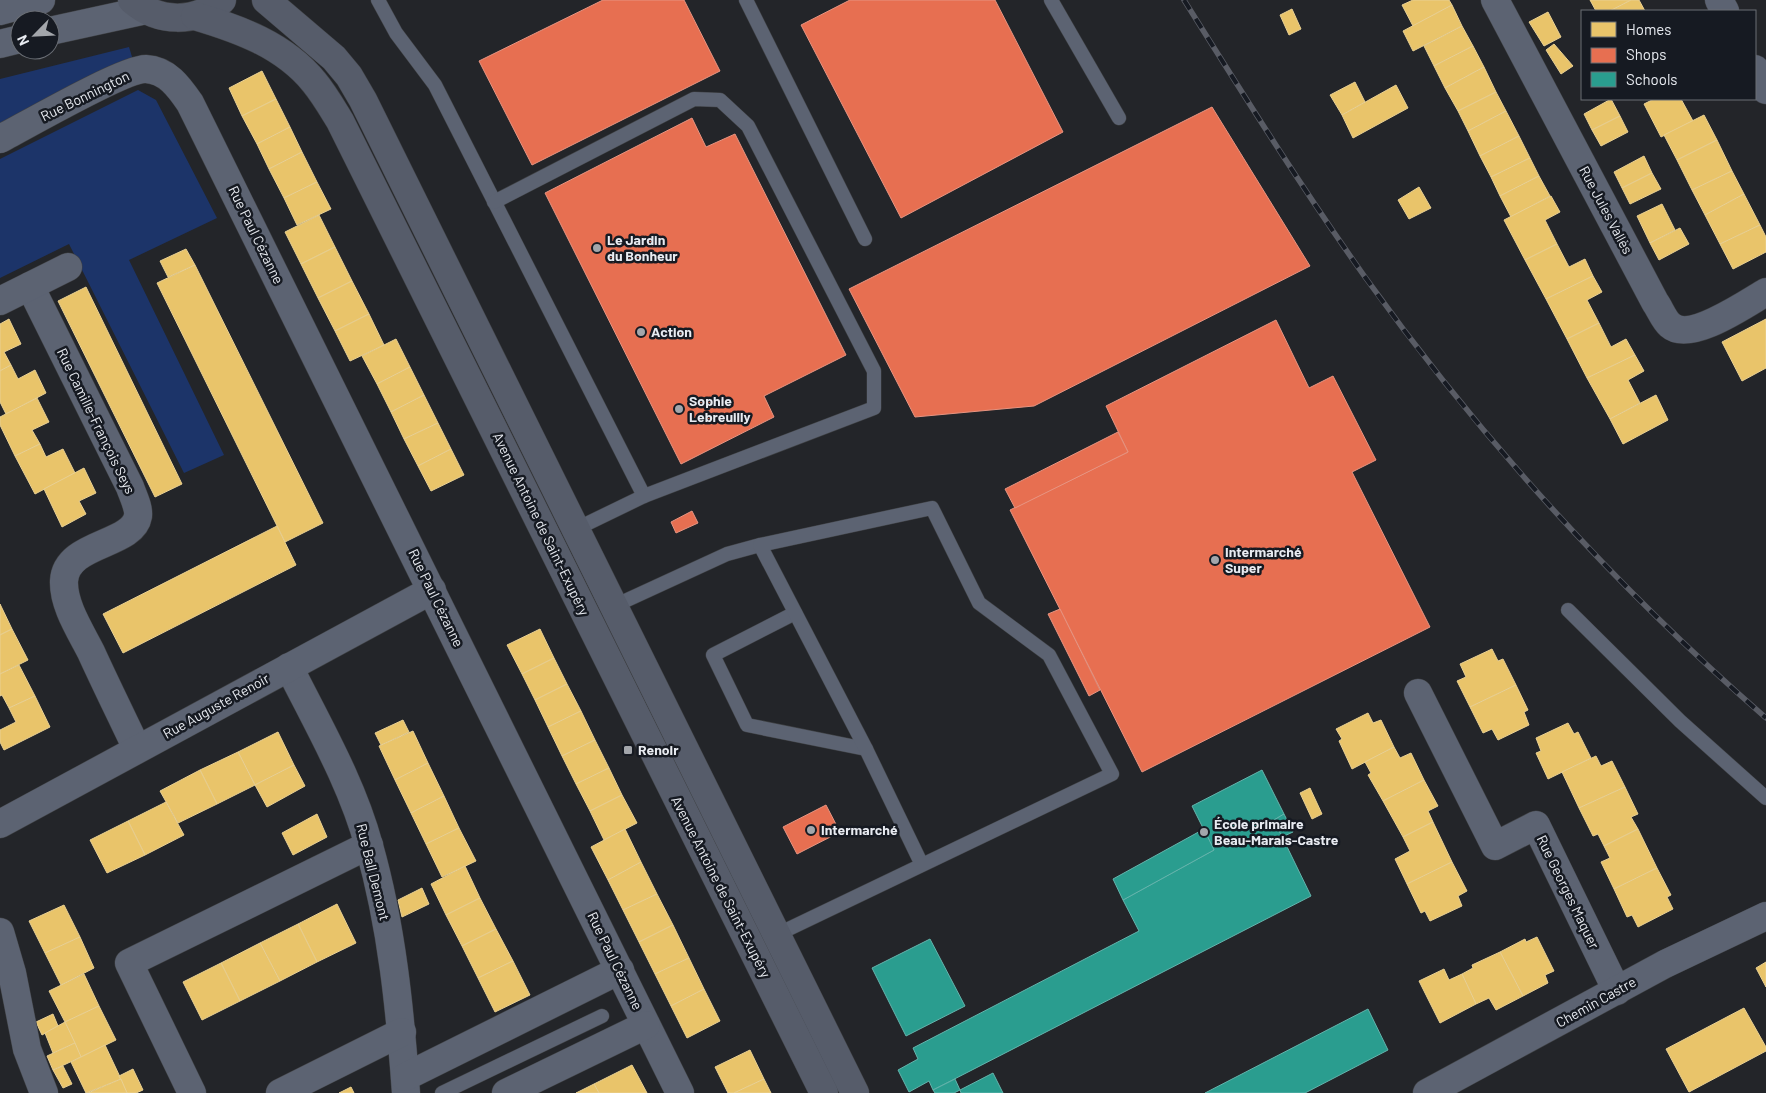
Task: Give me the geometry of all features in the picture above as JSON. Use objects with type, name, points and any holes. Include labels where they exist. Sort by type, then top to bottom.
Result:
[{"type":"main road","points":[[139,5],[170,18],[195,16],[213,8],[222,0]]},
{"type":"main road","name":"Avenue Antoine de Saint-Exupéry","points":[[266,0],[334,58],[349,76],[364,100],[855,1093]]},
{"type":"main road","name":"Avenue Antoine de Saint-Exupéry","points":[[195,16],[234,27],[273,47],[314,82],[340,121],[824,1093]]},
{"type":"street","points":[[0,11],[41,0]]},
{"type":"street","name":"Rue Jules Vallès","points":[[1494,0],[1655,302],[1671,326],[1687,331],[1702,327],[1766,292]]},
{"type":"street","points":[[60,29],[125,13],[139,5]]},
{"type":"street","name":"Rue Bonnington","points":[[0,139],[102,86],[145,68],[161,72],[176,84],[190,103]]},
{"type":"street","points":[[1756,71],[1766,90]]},
{"type":"street","name":"Rue Paul Cézanne","points":[[190,103],[680,1093]]},
{"type":"street","points":[[0,301],[68,267]]},
{"type":"street","name":"Rue Camille-François Seys","points":[[30,286],[130,487],[137,507],[138,516],[133,526],[84,552],[74,560],[67,570],[64,581],[70,608],[137,749]]},
{"type":"street","name":"Rue Auguste Renoir","points":[[3,814],[137,749],[432,590]]},
{"type":"street","name":"Rue Ball Demont","points":[[288,667],[345,780],[369,845],[394,964],[406,1085]]},
{"type":"street","name":"Rue Georges Maquer","points":[[1418,693],[1495,846],[1536,825],[1617,991]]},
{"type":"street","points":[[192,1093],[129,962],[369,845]]},
{"type":"street","name":"Chemin Castre","points":[[1427,1093],[1665,964],[1766,916]]},
{"type":"street","points":[[0,932],[12,973],[27,1049],[44,1093]]},
{"type":"street","points":[[406,1085],[620,970]]},
{"type":"street","points":[[506,1093],[646,1024]]},
{"type":"street","points":[[280,1093],[402,1032]]},
{"type":"lane","points":[[378,0],[396,32],[435,85],[644,496]]},
{"type":"lane","points":[[746,0],[865,239]]},
{"type":"lane","points":[[1051,0],[1119,118]]},
{"type":"lane","points":[[494,202],[694,98],[720,100],[748,126],[874,371],[874,408],[644,496],[576,529]]},
{"type":"lane","points":[[614,606],[727,554],[760,545],[932,508],[979,603],[1049,655],[1112,774],[776,935]]},
{"type":"lane","points":[[760,545],[866,749],[922,865]]},
{"type":"lane","points":[[1568,610],[1680,721],[1766,798]]},
{"type":"lane","points":[[795,613],[713,655],[747,725],[866,749]]},
{"type":"lane","points":[[442,1093],[602,1016]]},
{"type":"shaded area","points":[[129,47],[133,60],[0,125],[0,79]]},
{"type":"shaded area","points":[[138,90],[156,100],[217,218],[129,260],[224,455],[184,473],[69,244],[0,278],[0,159]]},
{"type":"building: Homes","points":[[1413,0],[1449,0],[1452,5],[1413,26],[1402,5]]},
{"type":"building: Homes","points":[[1590,0],[1631,0],[1612,10],[1595,10]]},
{"type":"building: Homes","points":[[1631,0],[1639,0],[1644,10],[1612,10]]},
{"type":"building: Homes","points":[[1452,5],[1462,26],[1413,51],[1403,31]]},
{"type":"building: Homes","points":[[1292,9],[1301,29],[1289,35],[1280,15]]},
{"type":"building: Homes","points":[[1548,12],[1561,37],[1544,46],[1529,22]]},
{"type":"building: Homes","points":[[1462,26],[1473,46],[1434,66],[1424,46]]},
{"type":"building: Homes","points":[[1554,44],[1573,66],[1561,74],[1546,50]]},
{"type":"building: Homes","points":[[1473,46],[1484,67],[1445,88],[1434,66]]},
{"type":"building: Homes","points":[[1484,67],[1496,92],[1458,111],[1445,88]]},
{"type":"building: Homes","points":[[262,71],[276,99],[242,116],[229,88]]},
{"type":"building: Homes","points":[[1355,82],[1365,102],[1342,115],[1330,95]]},
{"type":"building: Homes","points":[[1396,85],[1408,108],[1353,138],[1342,115]]},
{"type":"building: Homes","points":[[1496,92],[1506,111],[1468,131],[1458,111]]},
{"type":"building: Homes","points":[[276,99],[290,127],[257,144],[242,116]]},
{"type":"building: Homes","points":[[1612,100],[1620,116],[1592,130],[1584,114]]},
{"type":"building: Homes","points":[[1652,100],[1682,100],[1693,121],[1661,137],[1644,104]]},
{"type":"building: Homes","points":[[1506,111],[1519,136],[1480,156],[1468,131]]},
{"type":"building: Homes","points":[[1704,115],[1717,140],[1677,160],[1664,135]]},
{"type":"building: Homes","points":[[1620,116],[1628,132],[1601,146],[1592,130]]},
{"type":"building: Homes","points":[[290,127],[302,152],[269,169],[257,144]]},
{"type":"building: Homes","points":[[1519,136],[1530,158],[1491,177],[1480,156]]},
{"type":"building: Homes","points":[[1717,140],[1732,171],[1692,190],[1677,160]]},
{"type":"building: Homes","points":[[302,152],[317,182],[284,198],[269,169]]},
{"type":"building: Homes","points":[[1644,156],[1652,173],[1622,188],[1614,172]]},
{"type":"building: Homes","points":[[1530,158],[1539,176],[1500,196],[1491,177]]},
{"type":"building: Homes","points":[[1732,171],[1744,194],[1705,215],[1692,190]]},
{"type":"building: Homes","points":[[1652,173],[1661,189],[1630,204],[1622,188]]},
{"type":"building: Homes","points":[[1539,176],[1550,196],[1511,217],[1500,196]]},
{"type":"building: Homes","points":[[317,182],[331,209],[297,225],[284,198]]},
{"type":"building: Homes","points":[[1419,187],[1431,208],[1409,219],[1398,200]]},
{"type":"building: Homes","points":[[1744,194],[1760,225],[1720,244],[1705,215]]},
{"type":"building: Homes","points":[[1551,196],[1560,212],[1545,220],[1557,244],[1525,260],[1504,220]]},
{"type":"building: Homes","points":[[1662,204],[1675,230],[1650,243],[1637,216]]},
{"type":"building: Homes","points":[[319,215],[335,247],[301,264],[285,232]]},
{"type":"building: Homes","points":[[1760,225],[1766,237],[1766,252],[1733,269],[1720,244]]},
{"type":"building: Homes","points":[[1680,228],[1689,244],[1659,260],[1650,243]]},
{"type":"building: Homes","points":[[1557,244],[1569,267],[1585,259],[1593,276],[1546,299],[1525,260]]},
{"type":"building: Homes","points":[[335,247],[352,281],[318,298],[301,264]]},
{"type":"building: Homes","points":[[186,249],[195,265],[168,277],[160,261]]},
{"type":"building: Homes","points":[[195,265],[323,523],[285,542],[157,283]]},
{"type":"building: Homes","points":[[1593,276],[1602,292],[1587,300],[1599,323],[1567,339],[1546,299]]},
{"type":"building: Homes","points":[[352,281],[369,314],[335,331],[318,298]]},
{"type":"building: Homes","points":[[86,287],[182,484],[155,497],[58,301]]},
{"type":"building: Homes","points":[[369,314],[384,345],[350,361],[335,331]]},
{"type":"building: Homes","points":[[9,319],[21,344],[4,352],[11,365],[0,371],[0,324]]},
{"type":"building: Homes","points":[[1766,319],[1766,368],[1742,381],[1722,342]]},
{"type":"building: Homes","points":[[1599,323],[1611,347],[1626,339],[1635,355],[1587,378],[1567,339]]},
{"type":"building: Homes","points":[[396,339],[410,367],[377,384],[362,356]]},
{"type":"building: Homes","points":[[1635,355],[1644,371],[1628,380],[1640,403],[1610,419],[1587,378]]},
{"type":"building: Homes","points":[[11,365],[18,379],[35,370],[46,393],[6,414],[0,402],[0,371]]},
{"type":"building: Homes","points":[[410,367],[424,395],[391,412],[377,384]]},
{"type":"building: Homes","points":[[424,395],[438,423],[404,439],[391,412]]},
{"type":"building: Homes","points":[[1656,395],[1668,420],[1623,444],[1610,419]]},
{"type":"building: Homes","points":[[37,398],[49,422],[32,430],[40,444],[15,456],[0,425],[0,417]]},
{"type":"building: Homes","points":[[438,423],[451,449],[418,466],[404,439]]},
{"type":"building: Homes","points":[[40,444],[46,457],[63,449],[75,473],[35,494],[15,456]]},
{"type":"building: Homes","points":[[451,449],[464,475],[431,491],[418,466]]},
{"type":"building: Homes","points":[[84,468],[96,493],[79,501],[86,514],[62,527],[44,489]]},
{"type":"building: Homes","points":[[277,526],[296,565],[123,653],[103,614]]},
{"type":"building: Homes","points":[[0,604],[12,629],[0,635]]},
{"type":"building: Homes","points":[[12,629],[28,660],[0,674],[0,635]]},
{"type":"building: Homes","points":[[540,629],[554,658],[522,674],[507,645]]},
{"type":"building: Homes","points":[[1492,649],[1498,661],[1503,659],[1516,685],[1470,707],[1457,681],[1466,677],[1460,664]]},
{"type":"building: Homes","points":[[554,658],[567,684],[535,700],[522,674]]},
{"type":"building: Homes","points":[[19,665],[35,696],[9,708],[2,695],[0,696],[0,674]]},
{"type":"building: Homes","points":[[567,684],[581,711],[548,727],[535,700]]},
{"type":"building: Homes","points":[[1516,685],[1528,710],[1524,712],[1529,725],[1498,740],[1492,729],[1483,733],[1470,707]]},
{"type":"building: Homes","points":[[35,696],[50,727],[4,750],[0,742],[0,730],[16,722],[9,708]]},
{"type":"building: Homes","points":[[581,711],[595,740],[562,756],[548,727]]},
{"type":"building: Homes","points":[[1368,713],[1373,723],[1381,720],[1394,747],[1352,769],[1339,741],[1342,739],[1336,729]]},
{"type":"building: Homes","points":[[403,720],[409,732],[381,745],[375,733]]},
{"type":"building: Homes","points":[[1568,723],[1574,734],[1578,732],[1591,758],[1548,779],[1536,753],[1541,751],[1536,738]]},
{"type":"building: Homes","points":[[413,731],[428,763],[395,780],[379,746]]},
{"type":"building: Homes","points":[[278,732],[294,765],[255,785],[238,752]]},
{"type":"building: Homes","points":[[595,740],[609,768],[576,784],[562,756]]},
{"type":"building: Homes","points":[[1394,747],[1400,758],[1411,753],[1424,780],[1383,801],[1368,775],[1371,773],[1365,762]]},
{"type":"building: Homes","points":[[238,752],[255,785],[217,804],[200,770]]},
{"type":"building: Homes","points":[[1596,756],[1601,766],[1612,761],[1625,787],[1579,808],[1562,772]]},
{"type":"building: Homes","points":[[428,763],[444,796],[411,813],[395,780]]},
{"type":"building: Homes","points":[[294,765],[305,786],[267,807],[255,785]]},
{"type":"building: Homes","points":[[609,768],[622,795],[590,811],[576,784]]},
{"type":"building: Homes","points":[[200,770],[217,804],[178,823],[160,791]]},
{"type":"building: Homes","points":[[1424,780],[1438,806],[1428,811],[1433,822],[1403,837],[1383,801]]},
{"type":"building: Homes","points":[[1625,787],[1638,814],[1631,817],[1638,829],[1604,846],[1598,834],[1593,836],[1579,808]]},
{"type":"building: Homes","points":[[1310,788],[1322,814],[1312,819],[1300,793]]},
{"type":"building: Homes","points":[[622,795],[637,823],[604,840],[590,811]]},
{"type":"building: Homes","points":[[444,796],[459,828],[426,844],[411,813]]},
{"type":"building: Homes","points":[[166,802],[184,835],[145,855],[128,821]]},
{"type":"building: Homes","points":[[317,814],[327,837],[293,855],[282,833]]},
{"type":"building: Homes","points":[[128,821],[145,855],[107,873],[90,840]]},
{"type":"building: Homes","points":[[1433,822],[1452,862],[1407,884],[1395,859],[1410,851],[1403,837]]},
{"type":"building: Homes","points":[[459,828],[476,861],[442,877],[426,844]]},
{"type":"building: Homes","points":[[625,829],[641,862],[608,880],[591,847]]},
{"type":"building: Homes","points":[[1638,829],[1657,868],[1614,889],[1601,862],[1610,858],[1604,846]]},
{"type":"building: Homes","points":[[641,862],[657,894],[623,910],[608,880]]},
{"type":"building: Homes","points":[[1452,862],[1467,891],[1458,896],[1462,906],[1430,921],[1425,911],[1421,913],[1407,884]]},
{"type":"building: Homes","points":[[465,866],[480,898],[446,915],[431,884]]},
{"type":"building: Homes","points":[[1657,868],[1671,895],[1667,897],[1673,909],[1638,927],[1632,915],[1627,917],[1614,889]]},
{"type":"building: Homes","points":[[422,888],[429,904],[402,917],[398,900]]},
{"type":"building: Homes","points":[[657,894],[673,925],[639,942],[623,910]]},
{"type":"building: Homes","points":[[480,898],[496,929],[462,946],[446,915]]},
{"type":"building: Homes","points":[[337,904],[356,943],[317,962],[298,924]]},
{"type":"building: Homes","points":[[64,905],[80,937],[45,953],[29,921]]},
{"type":"building: Homes","points":[[298,924],[317,962],[280,981],[260,943]]},
{"type":"building: Homes","points":[[673,925],[689,958],[655,974],[639,942]]},
{"type":"building: Homes","points":[[496,929],[513,961],[478,978],[462,946]]},
{"type":"building: Homes","points":[[80,937],[94,968],[61,985],[45,953]]},
{"type":"building: Homes","points":[[1537,937],[1554,971],[1545,975],[1548,983],[1523,996],[1500,952],[1525,939],[1526,942]]},
{"type":"building: Homes","points":[[260,943],[280,981],[240,1001],[221,963]]},
{"type":"building: Homes","points":[[1500,952],[1523,996],[1496,1010],[1489,998],[1476,1004],[1462,974],[1473,968],[1472,965]]},
{"type":"building: Homes","points":[[689,958],[704,989],[671,1006],[655,974]]},
{"type":"building: Homes","points":[[513,961],[530,995],[495,1012],[478,978]]},
{"type":"building: Homes","points":[[1766,962],[1766,987],[1756,968]]},
{"type":"building: Homes","points":[[221,963],[240,1001],[202,1020],[183,982]]},
{"type":"building: Homes","points":[[1444,969],[1449,980],[1462,974],[1476,1004],[1440,1023],[1419,981]]},
{"type":"building: Homes","points":[[84,974],[99,1006],[65,1022],[49,991]]},
{"type":"building: Homes","points":[[704,989],[720,1021],[687,1038],[671,1006]]},
{"type":"building: Homes","points":[[99,1006],[116,1040],[81,1057],[65,1022]]},
{"type":"building: Homes","points":[[1744,1008],[1766,1047],[1766,1051],[1689,1092],[1666,1049]]},
{"type":"building: Homes","points":[[53,1014],[58,1026],[42,1035],[36,1022]]},
{"type":"building: Homes","points":[[65,1022],[75,1043],[53,1053],[45,1033]]},
{"type":"building: Homes","points":[[75,1043],[81,1057],[53,1070],[47,1056]]},
{"type":"building: Homes","points":[[105,1045],[121,1079],[86,1093],[71,1062]]},
{"type":"building: Homes","points":[[750,1050],[764,1079],[734,1093],[728,1093],[715,1067]]},
{"type":"building: Homes","points":[[632,1065],[647,1093],[599,1093],[594,1084]]},
{"type":"building: Homes","points":[[63,1066],[72,1084],[63,1088],[53,1070]]},
{"type":"building: Homes","points":[[133,1069],[143,1090],[136,1093],[127,1093],[119,1076]]},
{"type":"building: Homes","points":[[121,1079],[127,1093],[88,1093]]},
{"type":"building: Homes","points":[[764,1079],[771,1093],[734,1093]]},
{"type":"building: Homes","points":[[594,1084],[599,1093],[576,1093]]},
{"type":"building: Homes","points":[[351,1087],[354,1093],[339,1093]]},
{"type":"building: Shops","points":[[603,0],[684,0],[720,71],[532,165],[479,61]]},
{"type":"building: Shops","points":[[850,0],[995,0],[1063,132],[901,218],[801,25]]},
{"type":"building: Shops","points":[[1212,107],[1310,266],[1034,406],[915,417],[849,289]]},
{"type":"building: Shops","points":[[692,118],[706,147],[735,134],[846,355],[764,396],[774,417],[681,464],[545,193]]},
{"type":"building: Shops","name":"Intermarché Super","points":[[1276,320],[1309,388],[1333,376],[1376,460],[1352,472],[1430,627],[1142,772],[1010,510],[1128,452],[1106,406]]},
{"type":"building: Shops","points":[[1118,432],[1128,452],[1015,508],[1005,489]]},
{"type":"building: Shops","points":[[692,511],[698,523],[676,533],[671,522]]},
{"type":"building: Shops","points":[[1060,609],[1100,690],[1089,696],[1048,614]]},
{"type":"building: Shops","points":[[826,805],[840,832],[797,854],[783,827]]},
{"type":"building: Schools","points":[[1262,770],[1284,814],[1274,820],[1311,896],[933,1090],[929,1081],[909,1092],[898,1070],[918,1059],[913,1048],[1139,931],[1123,900],[1214,850],[1192,806]]},
{"type":"building: Schools","points":[[1284,814],[1293,832],[1282,837],[1274,820]]},
{"type":"building: Schools","points":[[1204,829],[1214,850],[1123,900],[1113,879]]},
{"type":"building: Schools","points":[[930,939],[965,1006],[906,1036],[872,968]]},
{"type":"building: Schools","points":[[1368,1009],[1388,1050],[1305,1093],[1205,1093]]},
{"type":"building: Schools","points":[[993,1073],[1003,1093],[961,1093],[960,1090]]},
{"type":"building: Schools","points":[[955,1079],[960,1090],[954,1093],[935,1093],[933,1090]]},
{"type":"railway","points":[[1184,0],[1341,243],[1409,337],[1456,396],[1503,453],[1604,564],[1656,617],[1766,718]]},
{"type":"place","name":"Le Jardin du Bonheur","points":[[597,248]]},
{"type":"place","name":"Action","points":[[641,332]]},
{"type":"place","name":"Sophie Lebreuilly","points":[[679,409]]},
{"type":"place","name":"Intermarché Super","points":[[1215,560]]},
{"type":"place","name":"Renoir","points":[[628,750]]},
{"type":"place","name":"Intermarché","points":[[811,830]]},
{"type":"place","name":"École primaire Beau-Marais-Castre","points":[[1204,832]]}]
